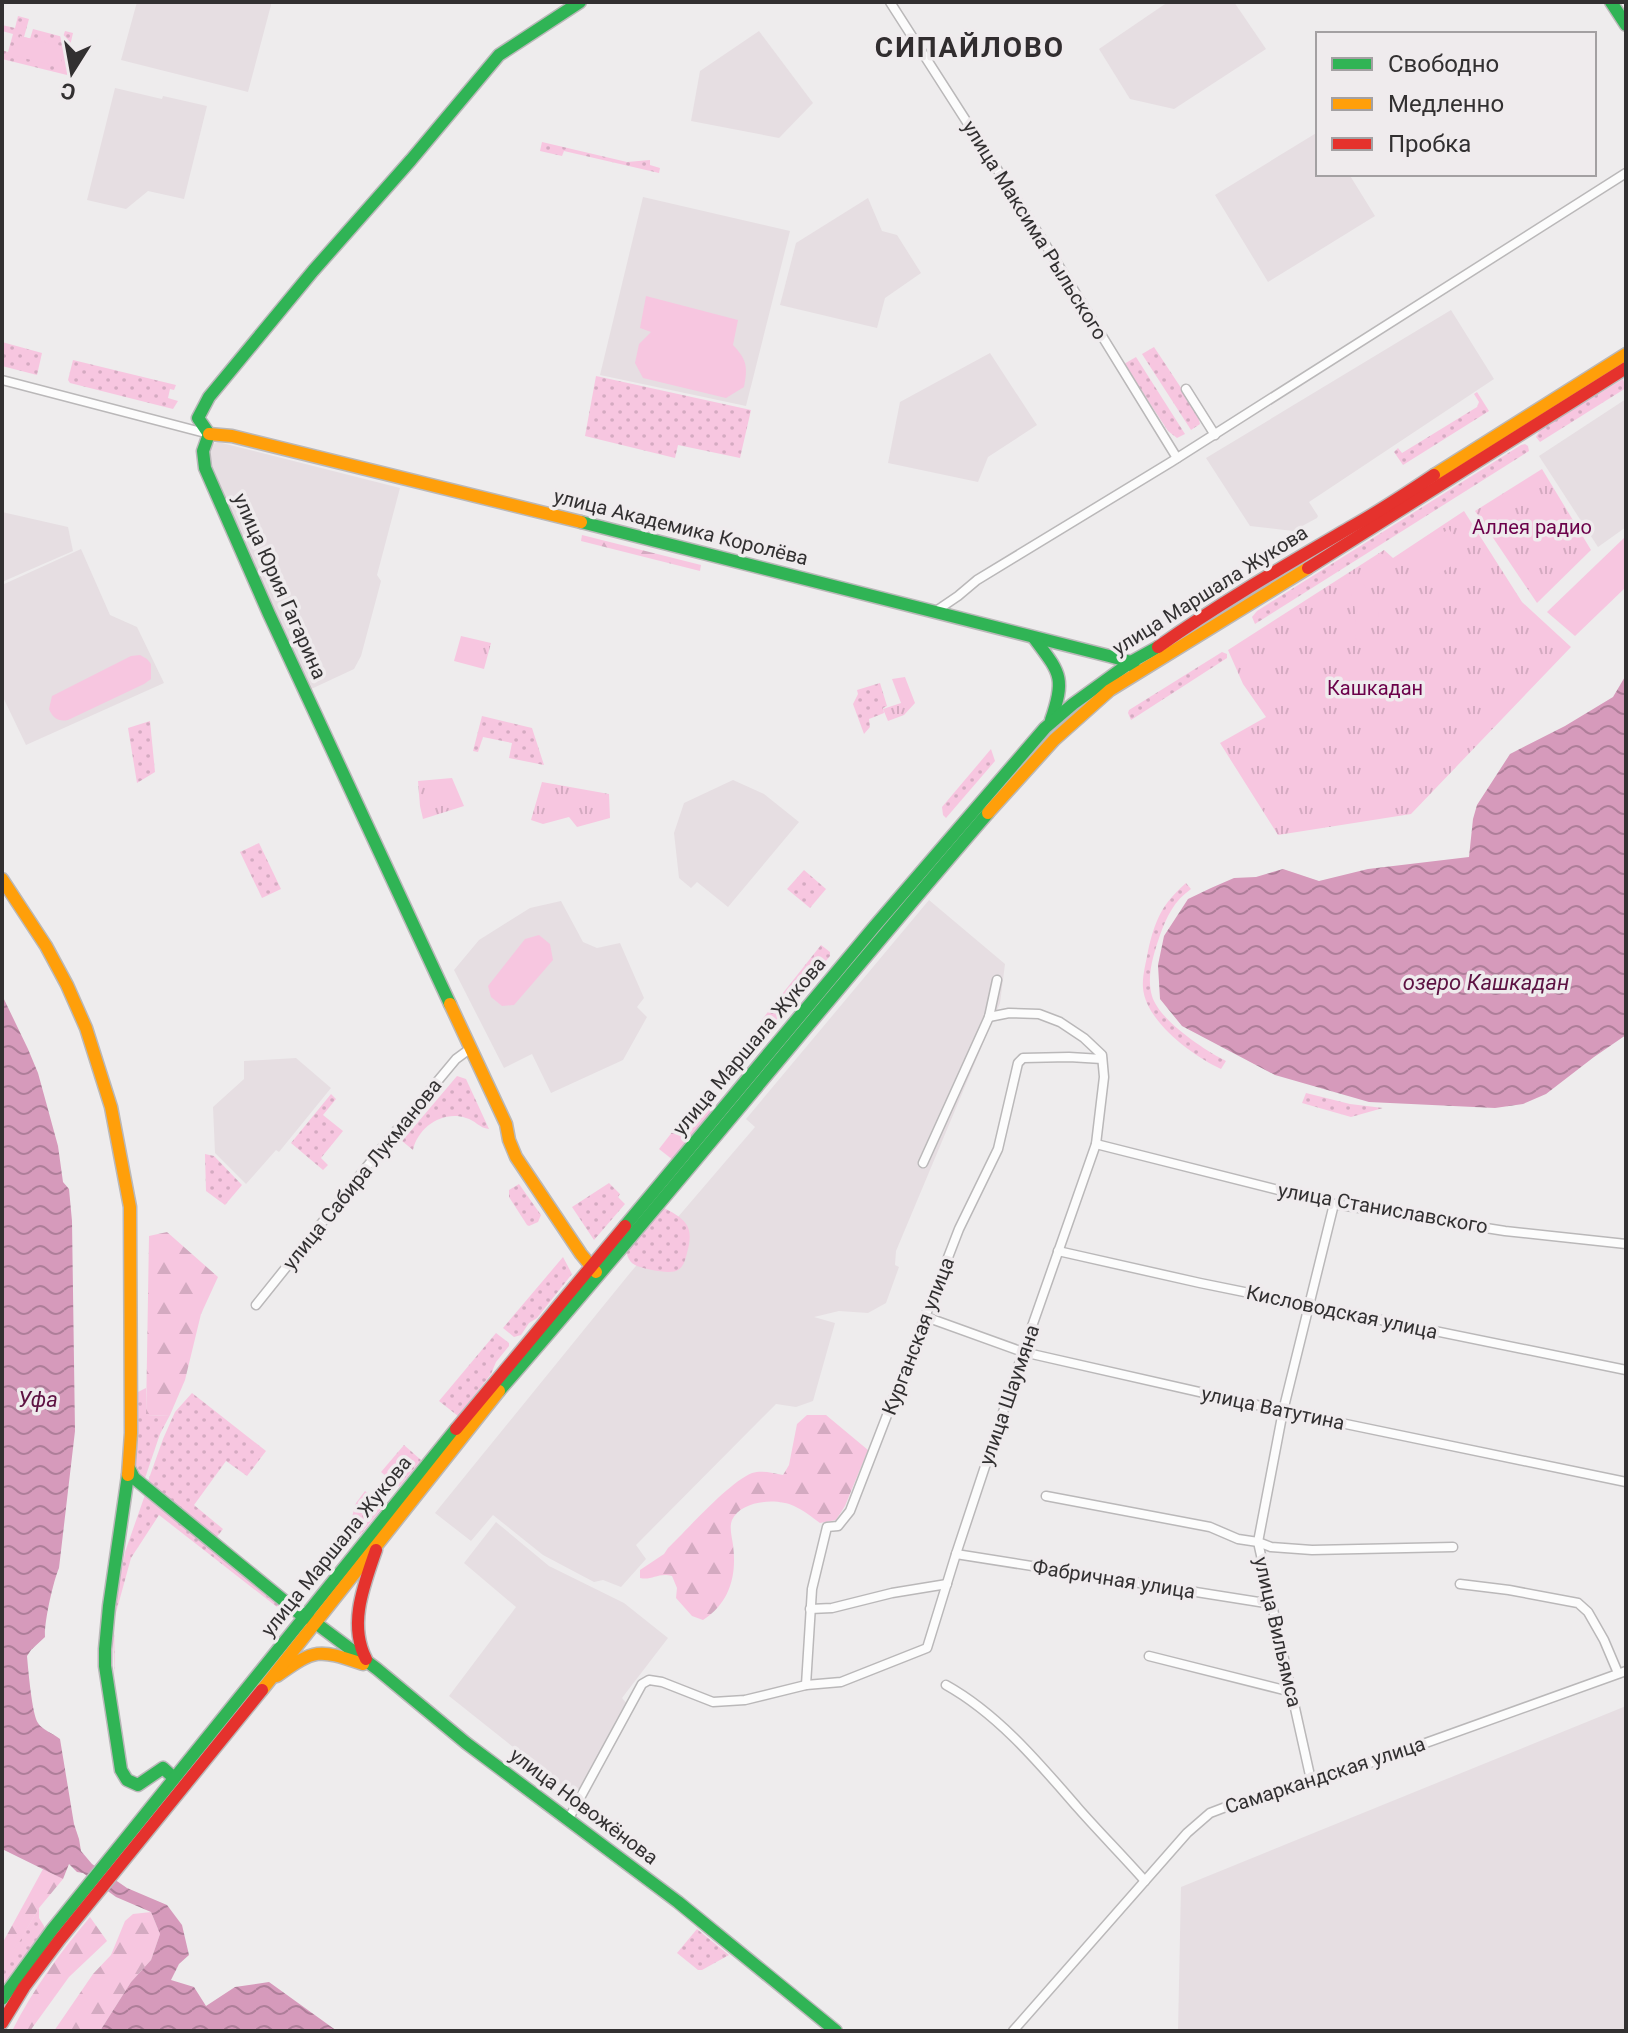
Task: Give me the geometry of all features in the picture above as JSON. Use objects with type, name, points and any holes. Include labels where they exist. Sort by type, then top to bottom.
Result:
[{"type":"main road","name":"улица Юрия Гагарина","points":[[580,2],[499,55],[313,271],[209,397],[198,418],[209,434],[202,453],[205,468],[269,614],[506,1124],[519,1162],[595,1272]]},
{"type":"main road","points":[[1611,2],[1626,25]]},
{"type":"main road","name":"улица Маршала Жукова","points":[[56,1935],[140,1830],[271,1680],[410,1484],[699,1154],[1054,740],[1134,667],[1183,629],[1354,526],[1626,354]]},
{"type":"main road","name":"улица Маршала Жукова","points":[[140,1830],[174,1778],[378,1545],[480,1413],[864,939],[1050,724],[1134,667],[1397,513],[1626,368]]},
{"type":"main road","name":"улица Академика Королёва","points":[[209,434],[232,436],[373,469],[936,611],[1134,667]]},
{"type":"main road","points":[[1034,638],[1062,679],[1050,724]]},
{"type":"main road","points":[[2,879],[46,946],[67,985],[86,1028],[114,1122],[130,1207],[131,1433],[129,1468],[110,1594],[105,1666],[121,1770],[127,1780],[138,1785],[163,1768],[174,1778]]},
{"type":"main road","name":"улица Новожёнова","points":[[129,1468],[134,1478],[299,1613],[377,1669],[466,1743],[678,1902],[836,2031]]},
{"type":"main road","points":[[377,1669],[359,1649],[357,1637],[361,1600],[378,1545]]},
{"type":"main road","points":[[271,1680],[301,1659],[317,1654],[332,1653],[377,1669]]},
{"type":"main road","points":[[2,1999],[56,1935]]},
{"type":"main road","points":[[2,2023],[56,1935]]},
{"type":"street","name":"улица Максима Рыльского","points":[[890,2],[1054,258],[1177,458]]},
{"type":"street","points":[[936,611],[977,580],[1215,435],[1626,173]]},
{"type":"street","points":[[2,380],[209,434]]},
{"type":"street","points":[[1186,389],[1215,435]]},
{"type":"street","points":[[923,1163],[989,1017],[997,980]]},
{"type":"street","points":[[989,1017],[1009,1013],[1039,1014],[1060,1022],[1084,1038],[1102,1057]]},
{"type":"street","name":"улица Сабира Лукманова","points":[[256,1305],[456,1059],[471,1048]]},
{"type":"street","name":"улица Шаумяна","points":[[806,1685],[841,1682],[927,1648],[1023,1352],[1096,1144],[1104,1077],[1102,1057]]},
{"type":"street","name":"Курганская улица","points":[[806,1685],[812,1589],[827,1527],[838,1526],[850,1511],[959,1229],[998,1149],[1018,1063],[1023,1058],[1102,1057]]},
{"type":"street","name":"улица Станиславского","points":[[1096,1144],[1334,1204],[1505,1231],[1626,1244]]},
{"type":"street","name":"улица Вильямса","points":[[1311,1780],[1258,1542],[1283,1411],[1334,1204]]},
{"type":"street","name":"Кисловодская улица","points":[[1058,1251],[1308,1306],[1626,1370]]},
{"type":"street","name":"улица Ватутина","points":[[926,1317],[1023,1352],[1283,1411],[1626,1482]]},
{"type":"street","points":[[1046,1496],[1210,1527],[1238,1539],[1271,1547],[1312,1550],[1453,1547]]},
{"type":"street","name":"Фабричная улица","points":[[956,1554],[1272,1604]]},
{"type":"street","points":[[810,1609],[832,1608],[892,1593],[947,1584]]},
{"type":"street","points":[[1460,1584],[1578,1603],[1588,1612],[1622,1672]]},
{"type":"street","points":[[1149,1656],[1292,1692]]},
{"type":"street","name":"Самаркандская улица","points":[[1013,2031],[1187,1833],[1210,1813],[1345,1772],[1622,1672]]},
{"type":"street","points":[[568,1820],[642,1684],[649,1680],[713,1702],[745,1700],[806,1685]]},
{"type":"street","points":[[946,1685],[968,1697],[1023,1748],[1145,1881]]},
{"type":"shaded area","points":[[137,2],[270,2],[248,92],[121,60]]},
{"type":"shaded area","points":[[1168,2],[1234,2],[1266,49],[1174,109],[1130,99],[1099,49]]},
{"type":"shaded area","points":[[759,31],[813,103],[779,138],[691,121],[700,71]]},
{"type":"shaded area","points":[[115,88],[207,106],[184,199],[148,191],[126,209],[87,200]]},
{"type":"shaded area","points":[[1316,133],[1316,176],[1350,176],[1375,216],[1268,282],[1215,195]]},
{"type":"shaded area","points":[[643,197],[790,231],[746,406],[600,375]]},
{"type":"shaded area","points":[[868,198],[882,231],[897,235],[921,273],[885,298],[877,328],[780,305],[796,243]]},
{"type":"shaded area","points":[[1451,310],[1494,379],[1309,502],[1317,518],[1293,531],[1250,526],[1206,458]]},
{"type":"shaded area","points":[[990,353],[1037,425],[988,457],[978,482],[888,463],[900,402]]},
{"type":"shaded area","points":[[1626,399],[1626,527],[1598,547],[1539,456]]},
{"type":"shaded area","points":[[218,442],[400,488],[377,575],[381,581],[361,656],[354,669],[309,690],[203,453],[208,446]]},
{"type":"shaded area","points":[[2,512],[68,527],[73,551],[2,582]]},
{"type":"shaded area","points":[[81,549],[110,615],[137,627],[164,683],[26,745],[2,695],[2,585]]},
{"type":"shaded area","points":[[733,780],[764,794],[799,822],[728,907],[697,882],[691,888],[679,878],[674,833],[684,803]]},
{"type":"shaded area","points":[[929,900],[1005,964],[1000,1003],[896,1251],[895,1265],[899,1267],[886,1303],[868,1313],[839,1311],[814,1317],[835,1323],[813,1401],[796,1407],[776,1404],[636,1545],[646,1559],[621,1587],[603,1580],[594,1582],[543,1555],[493,1515],[471,1541],[435,1513],[630,1273],[755,1127],[746,1119]]},
{"type":"shaded area","points":[[561,901],[583,942],[597,948],[620,943],[644,998],[637,1007],[647,1017],[623,1060],[551,1093],[532,1054],[504,1068],[454,970],[479,940],[530,908]]},
{"type":"shaded area","points":[[296,1058],[331,1088],[279,1152],[276,1150],[246,1184],[215,1153],[213,1107],[244,1079],[244,1061]]},
{"type":"shaded area","points":[[496,1522],[549,1566],[624,1603],[668,1638],[622,1698],[629,1706],[576,1797],[449,1696],[516,1607],[464,1563]]},
{"type":"shaded area","points":[[1626,1706],[1626,2031],[1178,2031],[1181,1887]]},
{"type":"green space","points":[[18,16],[29,19],[24,37],[30,38],[33,29],[63,37],[65,31],[73,33],[67,75],[2,59],[2,50],[8,52],[13,34],[2,31],[2,25],[15,28]]},
{"type":"green space","points":[[20,36],[65,47],[60,67],[15,56]]},
{"type":"green space","points":[[542,142],[627,162],[650,160],[650,165],[660,168],[659,173],[564,151],[562,156],[540,151]]},
{"type":"green space","points":[[646,296],[738,320],[733,345],[745,364],[744,387],[726,398],[643,378],[635,363],[639,344],[651,332],[640,328]]},
{"type":"green space","points":[[2,342],[42,353],[37,375],[2,366]]},
{"type":"green space","points":[[1154,347],[1197,412],[1200,424],[1191,430],[1142,354]]},
{"type":"green space","points":[[1136,357],[1185,434],[1177,438],[1168,431],[1124,364]]},
{"type":"green space","points":[[73,360],[176,385],[174,390],[170,389],[168,398],[178,401],[173,409],[70,383]]},
{"type":"green space","points":[[596,376],[751,410],[740,458],[678,445],[675,458],[585,436]]},
{"type":"green space","points":[[1623,379],[1626,388],[1540,442],[1536,437],[1540,430]]},
{"type":"green space","points":[[1477,392],[1489,411],[1403,465],[1394,452],[1398,448],[1402,453],[1477,407],[1479,402],[1474,394]]},
{"type":"green space","points":[[1525,444],[1529,451],[1255,624],[1252,617],[1257,611]]},
{"type":"green space","name":"Аллея радио","points":[[1542,469],[1591,550],[1537,603],[1475,511]]},
{"type":"green space","name":"Кашкадан","points":[[1464,511],[1522,602],[1571,647],[1411,814],[1278,835],[1220,743],[1266,717],[1243,684],[1228,650],[1384,550],[1393,558]]},
{"type":"green space","points":[[1449,529],[1466,557],[1434,577],[1417,549]]},
{"type":"green space","points":[[582,535],[701,565],[700,571],[581,541]]},
{"type":"green space","points":[[1624,538],[1626,587],[1575,636],[1547,612]]},
{"type":"green space","points":[[1361,581],[1375,604],[1379,619],[1371,625],[1363,639],[1355,640],[1355,608],[1349,589]]},
{"type":"green space","points":[[461,636],[491,643],[484,669],[454,661]]},
{"type":"green space","points":[[1222,652],[1227,654],[1227,658],[1131,720],[1129,710]]},
{"type":"green space","points":[[140,655],[151,664],[151,679],[144,684],[68,720],[59,720],[52,715],[49,709],[52,696],[131,656]]},
{"type":"green space","points":[[905,677],[915,703],[904,715],[888,721],[883,709],[901,703],[892,679]]},
{"type":"green space","points":[[880,683],[887,706],[883,708],[884,713],[869,719],[870,727],[864,734],[853,704],[857,690]]},
{"type":"green space","points":[[482,716],[532,728],[544,765],[509,758],[512,743],[483,737],[478,752],[473,751]]},
{"type":"green space","points":[[150,721],[155,772],[137,783],[128,728]]},
{"type":"green space","points":[[991,749],[995,761],[946,818],[942,807]]},
{"type":"green space","points":[[452,778],[464,806],[423,819],[418,781]]},
{"type":"green space","points":[[542,782],[609,794],[610,818],[577,827],[569,817],[543,824],[531,820]]},
{"type":"green space","points":[[259,843],[281,889],[262,898],[240,852]]},
{"type":"green space","points":[[804,870],[826,889],[810,908],[787,889]]},
{"type":"green space","points":[[1186,883],[1191,889],[1172,909],[1160,935],[1150,988],[1163,1015],[1195,1042],[1226,1061],[1221,1069],[1197,1056],[1162,1025],[1146,1001],[1143,988],[1148,951],[1157,921],[1171,898]]},
{"type":"green space","points":[[539,935],[550,944],[553,960],[514,1005],[502,1006],[491,997],[488,986],[525,939]]},
{"type":"green space","points":[[821,945],[830,952],[830,956],[769,1029],[760,1022]]},
{"type":"green space","points":[[457,1076],[466,1079],[489,1129],[466,1118],[449,1116],[426,1128],[413,1150],[402,1141]]},
{"type":"green space","points":[[1306,1093],[1383,1108],[1351,1117],[1302,1103]]},
{"type":"green space","points":[[331,1094],[336,1099],[323,1115],[343,1131],[321,1158],[328,1165],[323,1170],[291,1143]]},
{"type":"green space","points":[[701,1095],[710,1103],[710,1116],[673,1160],[659,1149]]},
{"type":"green space","points":[[205,1154],[214,1156],[242,1185],[225,1205],[206,1191]]},
{"type":"green space","points":[[609,1183],[625,1204],[594,1240],[572,1207]]},
{"type":"green space","points":[[519,1184],[541,1215],[538,1222],[529,1226],[509,1197],[509,1190]]},
{"type":"green space","points":[[664,1208],[684,1221],[690,1237],[685,1260],[680,1268],[669,1272],[635,1265],[629,1260],[626,1249],[658,1209]]},
{"type":"green space","points":[[167,1232],[218,1277],[201,1314],[185,1380],[170,1415],[146,1416],[149,1236]]},
{"type":"green space","points":[[563,1257],[572,1274],[537,1318],[521,1335],[514,1337],[503,1328]]},
{"type":"green space","points":[[496,1333],[509,1346],[458,1416],[439,1401]]},
{"type":"green space","points":[[146,1388],[146,1416],[170,1415],[144,1481],[134,1468],[138,1392]]},
{"type":"green space","points":[[192,1393],[266,1451],[247,1476],[226,1461],[194,1505],[223,1529],[216,1538],[147,1484],[175,1412]]},
{"type":"green space","points":[[807,1415],[826,1415],[868,1450],[836,1520],[820,1523],[787,1503],[760,1502],[743,1508],[731,1523],[734,1567],[730,1587],[720,1605],[703,1620],[692,1616],[676,1598],[677,1588],[672,1576],[640,1578],[640,1570],[664,1554],[708,1507],[742,1478],[760,1472],[783,1475],[789,1465],[797,1424]]},
{"type":"green space","points":[[404,1445],[421,1460],[399,1487],[381,1472]]},
{"type":"green space","points":[[365,1491],[384,1506],[360,1535],[349,1527],[356,1503]]},
{"type":"green space","points":[[146,1492],[281,1602],[277,1607],[159,1515],[131,1558],[114,1620],[115,1679],[112,1620],[125,1552]]},
{"type":"green space","points":[[43,1869],[63,1879],[39,1908],[2,1972],[2,1944]]},
{"type":"green space","points":[[39,1908],[44,1929],[2,1986],[2,1970]]},
{"type":"green space","points":[[151,1912],[160,1934],[151,1960],[131,1982],[100,2031],[54,2031],[93,1974],[111,1955],[125,1921],[133,1914]]},
{"type":"green space","points":[[90,1917],[107,1941],[69,1977],[30,2031],[12,2031],[48,1972]]},
{"type":"green space","points":[[697,1929],[729,1955],[702,1970],[677,1953]]},
{"type":"water","name":"озеро Кашкадан","points":[[1626,675],[1626,1035],[1546,1094],[1523,1104],[1495,1108],[1369,1102],[1275,1075],[1182,1026],[1160,999],[1158,965],[1164,936],[1188,899],[1234,878],[1256,877],[1283,869],[1319,881],[1368,869],[1469,857],[1477,805],[1510,754],[1613,697]]},
{"type":"water","name":"Уфа","points":[[2,995],[38,1073],[58,1146],[63,1182],[69,1189],[72,1221],[75,1431],[59,1568],[49,1602],[45,1637],[27,1656],[36,1718],[42,1728],[60,1739],[81,1851],[92,1864],[127,1888],[167,1905],[182,1925],[189,1955],[179,1964],[171,1980],[194,1987],[206,2006],[235,1987],[269,1982],[337,2031],[100,2031],[131,1982],[151,1960],[160,1934],[151,1912],[116,1897],[69,1864],[63,1879],[2,1849]]},
{"type":"traffic: fast","points":[[209,434],[198,418],[209,397],[313,271],[499,55],[580,2]]},
{"type":"traffic: fast","points":[[1611,2],[1626,25]]},
{"type":"traffic: fast","points":[[209,434],[203,451],[205,468],[269,614],[450,1004]]},
{"type":"traffic: fast","points":[[581,522],[1109,656],[1131,662],[1137,672]]},
{"type":"traffic: fast","points":[[1034,638],[1058,676],[1058,694],[1051,720]]},
{"type":"traffic: fast","points":[[625,1226],[874,927],[1045,728],[1131,662],[1158,647]]},
{"type":"traffic: fast","points":[[499,1391],[988,813]]},
{"type":"traffic: fast","points":[[2,1999],[52,1930],[456,1429]]},
{"type":"traffic: fast","points":[[129,1468],[134,1478],[299,1613],[377,1669],[466,1743],[678,1902],[836,2031]]},
{"type":"traffic: fast","points":[[128,1475],[109,1606],[105,1666],[121,1770],[127,1780],[138,1785],[163,1768],[174,1778]]},
{"type":"traffic: slow","points":[[1434,475],[1626,354]]},
{"type":"traffic: slow","points":[[209,434],[232,436],[581,522]]},
{"type":"traffic: slow","points":[[988,813],[1054,740],[1110,690],[1308,568]]},
{"type":"traffic: slow","points":[[2,879],[46,946],[67,985],[86,1028],[111,1107],[130,1207],[131,1433],[128,1475]]},
{"type":"traffic: slow","points":[[450,1004],[506,1124],[516,1157],[596,1272]]},
{"type":"traffic: slow","points":[[262,1690],[499,1391]]},
{"type":"traffic: slow","points":[[277,1676],[301,1660],[318,1654],[363,1664]]},
{"type":"traffic: jam","points":[[1308,568],[1626,368]]},
{"type":"traffic: jam","points":[[1158,647],[1434,475]]},
{"type":"traffic: jam","points":[[456,1429],[625,1226]]},
{"type":"traffic: jam","points":[[366,1659],[358,1632],[358,1618],[376,1550]]},
{"type":"traffic: jam","points":[[2,2023],[60,1939],[262,1690]]},
{"type":"district","name":"СИПАЙЛОВО","points":[[970,47]]}]
